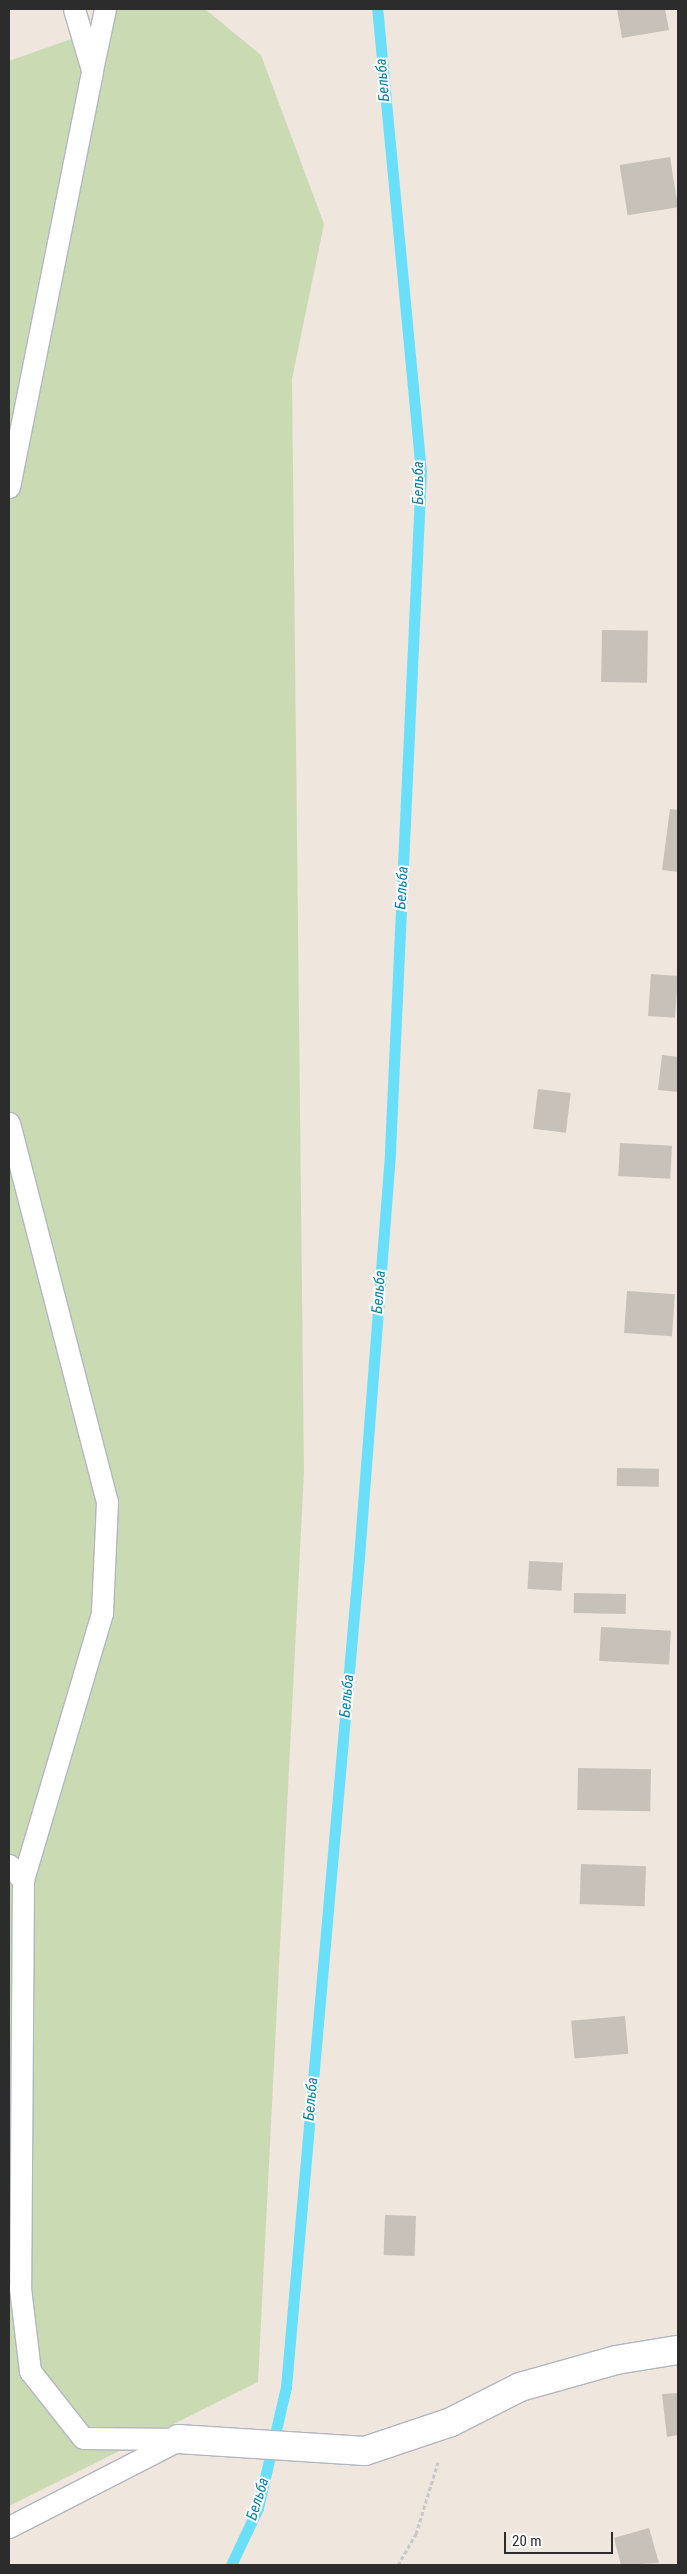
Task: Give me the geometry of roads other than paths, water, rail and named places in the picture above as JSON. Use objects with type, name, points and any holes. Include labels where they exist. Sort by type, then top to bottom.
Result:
[{"type":"street","points":[[178,2439],[366,2451],[451,2422],[520,2387],[616,2360],[678,2350]]},
{"type":"lane","points":[[74,9],[92,70]]},
{"type":"lane","points":[[9,487],[105,9]]},
{"type":"lane","points":[[9,1123],[107,1502],[102,1613],[16,1873],[20,2288],[30,2371],[83,2438],[178,2439]]},
{"type":"lane","points":[[9,2527],[178,2439]]},
{"type":"waterway","name":"Бельба","points":[[231,2565],[258,2508],[286,2387],[359,1557],[390,1151],[421,472],[377,9]]}]
